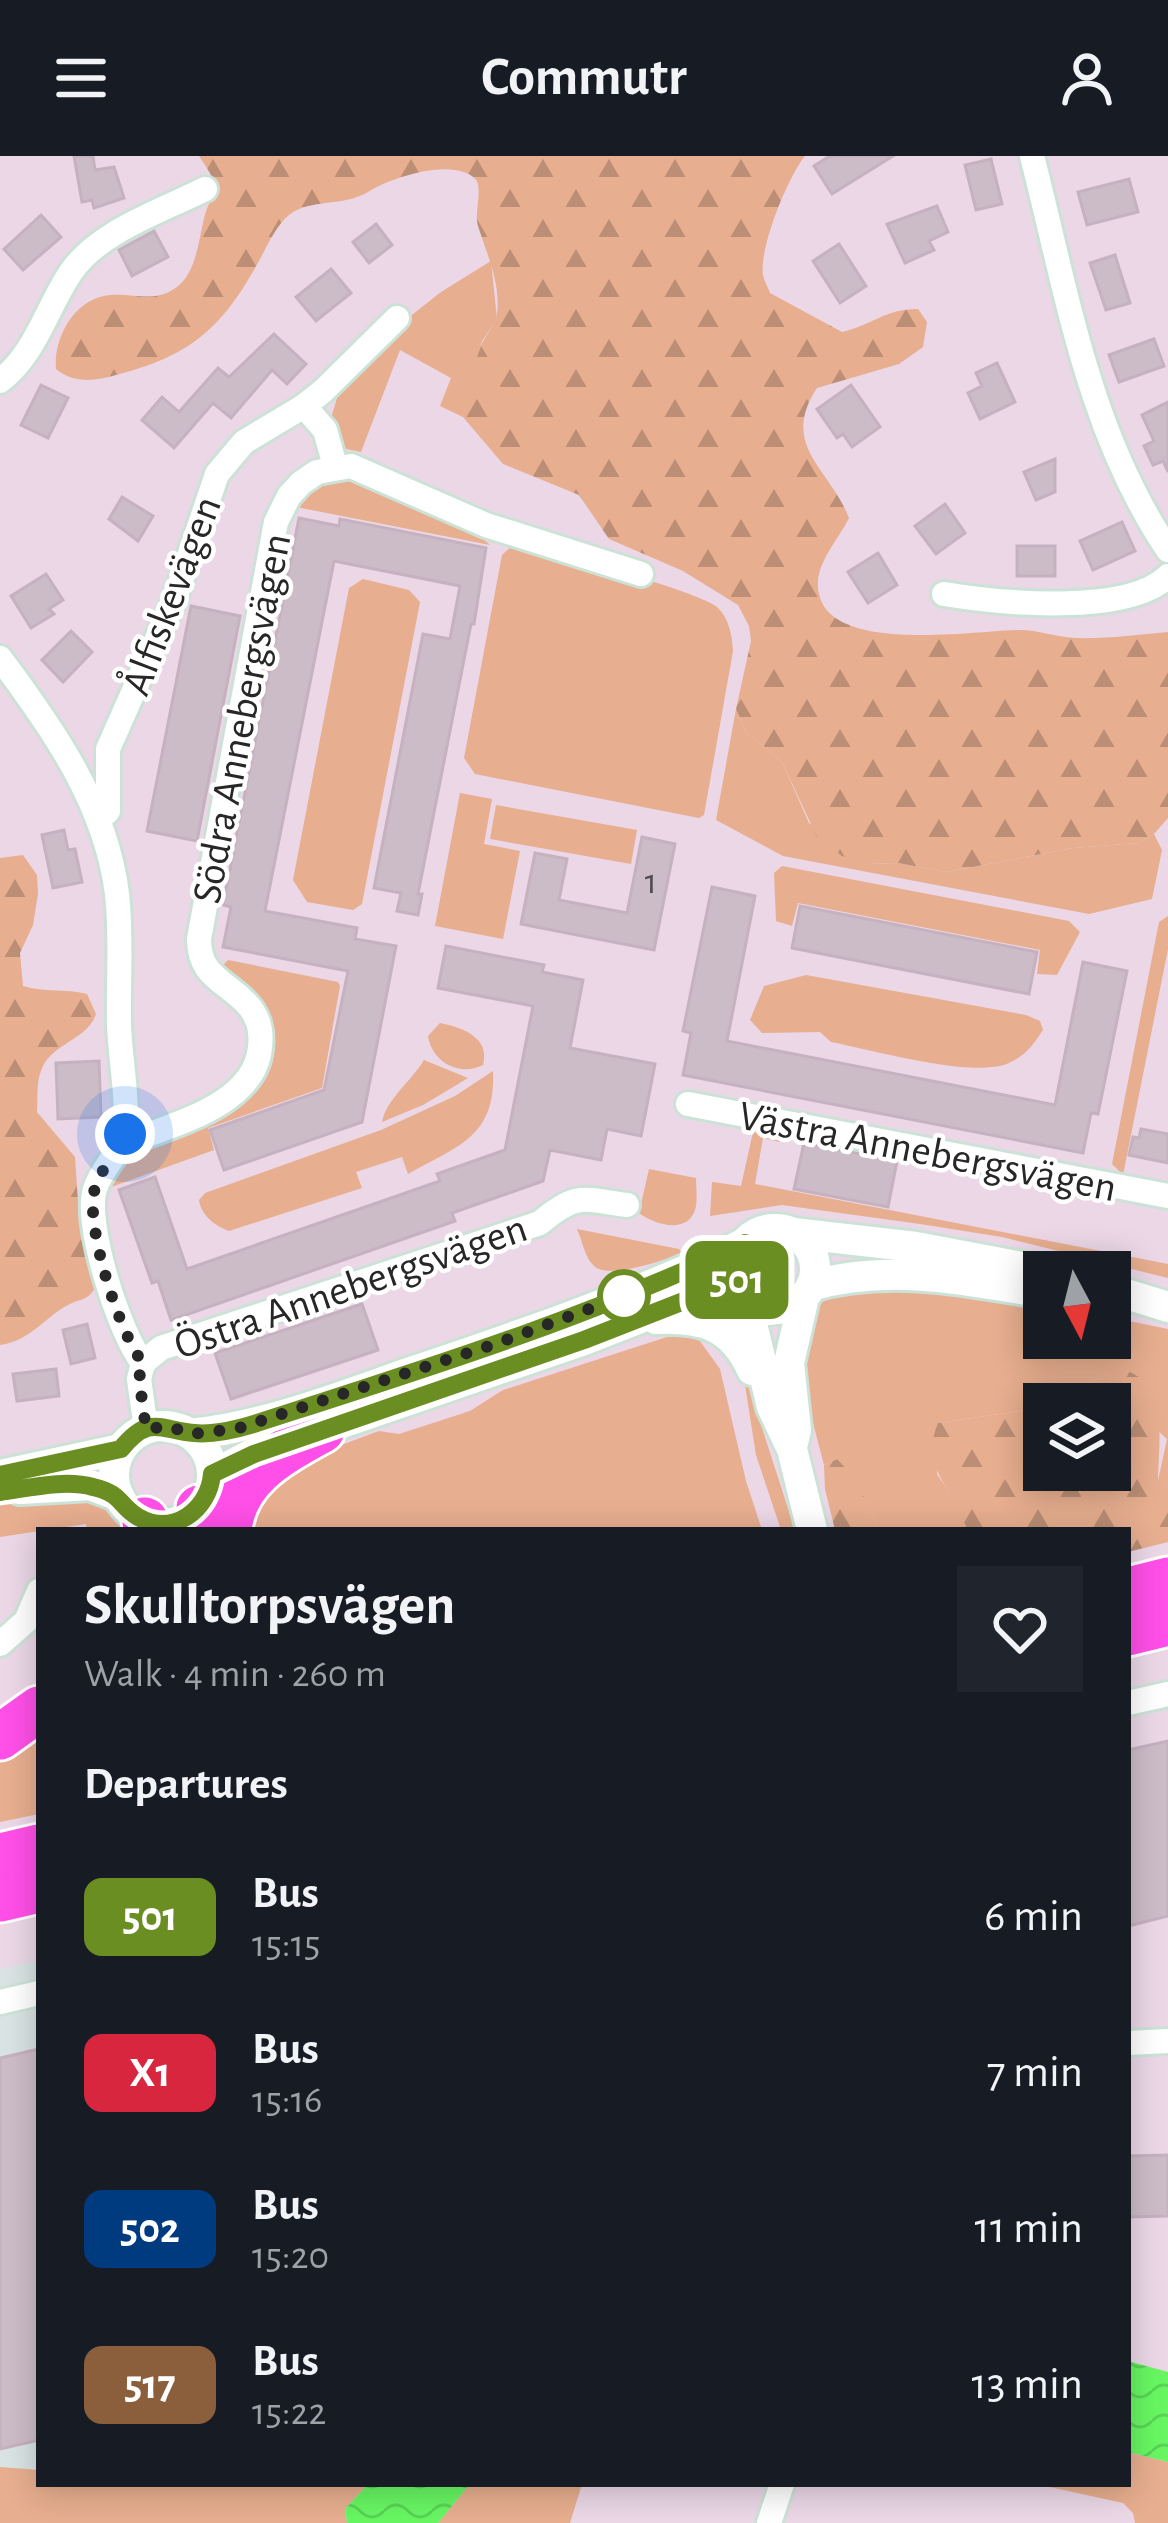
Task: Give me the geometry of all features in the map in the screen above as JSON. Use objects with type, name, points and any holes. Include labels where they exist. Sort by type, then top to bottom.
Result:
[{"type":"highway","points":[[209,1511],[231,1508],[270,1460],[322,1430]]},
{"type":"highway","points":[[1131,1589],[1168,1580]]},
{"type":"highway","points":[[1131,1632],[1168,1624]]},
{"type":"highway","points":[[0,1737],[36,1711]]},
{"type":"highway","points":[[0,1856],[36,1848]]},
{"type":"highway","points":[[0,1899],[36,1891]]},
{"type":"street","points":[[1032,156],[1087,379],[1125,471],[1168,550]]},
{"type":"street","points":[[0,381],[29,351],[64,284],[85,256],[205,189]]},
{"type":"street","name":"Ålfiskevägen","points":[[98,820],[108,811],[108,749],[175,598],[217,474],[244,442],[304,406],[397,318]]},
{"type":"street","points":[[304,406],[326,430],[335,466],[366,470],[486,525],[640,574]]},
{"type":"street","name":"Södra Annebergsvägen","points":[[121,1145],[224,1101],[249,1080],[259,1060],[256,1017],[204,968],[200,928],[276,522],[289,496],[302,483],[335,466]]},
{"type":"street","points":[[944,595],[1119,601],[1150,590],[1168,577]]},
{"type":"street","points":[[0,658],[73,764],[98,820],[118,904],[120,1066],[126,1125],[121,1145],[97,1183],[92,1212],[112,1291],[133,1351],[143,1363],[139,1378],[146,1429]]},
{"type":"street","name":"Västra Annebergsvägen","points":[[688,1104],[1168,1196]]},
{"type":"street","name":"Östra Annebergsvägen","points":[[143,1363],[161,1348],[540,1223],[562,1202],[580,1198],[627,1204]]},
{"type":"street","points":[[190,1434],[236,1429],[495,1344],[624,1296],[770,1230],[916,1247],[1023,1267]]},
{"type":"street","points":[[792,1449],[796,1430],[789,1363],[796,1318],[815,1268],[813,1256],[793,1233]]},
{"type":"street","points":[[745,1243],[735,1271],[772,1407]]},
{"type":"street","points":[[322,1430],[689,1299],[744,1294],[758,1305],[776,1309],[856,1275],[900,1274],[1023,1290]]},
{"type":"street","points":[[1131,1297],[1168,1311]]},
{"type":"street","points":[[1131,1307],[1168,1311]]},
{"type":"street","points":[[610,1329],[656,1318],[686,1317],[718,1325],[736,1341],[792,1449],[811,1527]]},
{"type":"street","points":[[0,1475],[121,1449],[146,1429],[169,1426],[190,1434],[207,1451],[209,1511],[174,1522],[136,1516],[90,1485],[0,1492]]},
{"type":"street","points":[[121,1449],[114,1472],[136,1516]]},
{"type":"street","points":[[0,1644],[26,1621],[36,1598]]},
{"type":"street","points":[[1131,1702],[1168,1694]]},
{"type":"street","points":[[0,2002],[36,1995]]},
{"type":"street","points":[[1131,2027],[1168,2026]]},
{"type":"street","points":[[1131,2043],[1168,2041]]},
{"type":"street","points":[[769,2523],[781,2487]]},
{"type":"shaded area","points":[[36,1961],[36,2470],[0,2467],[0,1969]]},
{"type":"green space","points":[[199,156],[805,156],[783,195],[765,248],[763,275],[770,293],[842,332],[906,310],[918,309],[927,322],[923,347],[899,364],[817,388],[807,408],[805,441],[849,518],[819,574],[819,594],[830,613],[850,625],[877,632],[941,635],[1019,630],[1086,638],[1168,632],[1168,818],[1138,843],[1073,848],[946,872],[898,863],[867,864],[842,856],[817,837],[782,762],[746,732],[736,709],[751,641],[738,605],[683,571],[609,539],[579,495],[503,464],[463,417],[475,364],[498,303],[477,221],[477,181],[468,174],[425,171],[359,197],[298,210],[279,226],[228,309],[198,339],[162,360],[108,377],[85,380],[63,374],[56,369],[58,345],[69,321],[87,303],[111,295],[158,296],[187,276],[215,185]]},
{"type":"green space","points":[[491,261],[497,319],[482,341],[463,417],[440,406],[451,378],[400,350],[361,452],[342,448],[330,422],[342,381],[408,318]]},
{"type":"green space","points":[[366,479],[473,530],[490,545],[296,507],[318,487]]},
{"type":"green space","points":[[512,546],[653,581],[722,612],[733,651],[704,815],[699,818],[475,774],[464,758],[502,555]]},
{"type":"green space","points":[[363,579],[409,590],[420,602],[362,904],[353,910],[307,902],[293,880],[349,588]]},
{"type":"green space","points":[[736,709],[746,732],[782,762],[809,823],[867,864],[898,863],[946,872],[1073,848],[1138,843],[1154,834],[1162,850],[1152,899],[1089,914],[783,856],[716,820]]},
{"type":"green space","points":[[460,793],[492,799],[484,844],[520,851],[503,939],[435,926]]},
{"type":"green space","points":[[496,805],[637,830],[631,864],[490,839]]},
{"type":"green space","points":[[23,855],[37,875],[38,894],[33,925],[20,953],[23,986],[87,994],[96,1014],[85,1030],[46,1062],[38,1081],[37,1112],[75,1157],[78,1201],[95,1288],[29,1334],[0,1345],[0,858]]},
{"type":"green space","points":[[782,866],[1069,921],[1080,932],[1057,975],[1037,974],[1040,950],[798,903],[792,926],[776,921],[774,873]]},
{"type":"green space","points":[[1168,916],[1168,949],[1123,1175],[1112,1164],[1159,922]]},
{"type":"green space","points":[[228,960],[338,982],[322,1088],[208,1128],[214,1150],[103,1190],[124,1156],[214,1121],[262,1085],[275,1046],[272,1019],[253,989],[223,965]]},
{"type":"green space","points":[[806,975],[1026,1015],[1040,1021],[1043,1030],[1015,1060],[972,1068],[831,1042],[820,1032],[762,1033],[750,1020],[764,986]]},
{"type":"green space","points":[[440,1023],[466,1031],[479,1041],[483,1065],[456,1068],[441,1060],[428,1036]]},
{"type":"green space","points":[[424,1060],[468,1078],[382,1122],[389,1105]]},
{"type":"green space","points":[[493,1071],[488,1111],[481,1125],[458,1147],[408,1174],[402,1157],[356,1172],[362,1188],[229,1231],[203,1210],[199,1200],[205,1193],[381,1130],[455,1096]]},
{"type":"green space","points":[[753,1132],[780,1136],[780,1142],[763,1138],[755,1184],[1101,1251],[1059,1251],[1002,1237],[782,1205],[710,1216],[712,1182],[741,1186]]},
{"type":"green space","points":[[649,1169],[696,1178],[696,1207],[685,1223],[661,1223],[639,1213]]},
{"type":"green space","points":[[577,1229],[682,1253],[637,1267],[601,1270],[588,1258]]},
{"type":"green space","points":[[1131,1257],[1168,1264],[1168,1278],[1131,1269]]},
{"type":"green space","points":[[864,1286],[1023,1300],[1023,1359],[1131,1359],[1131,1321],[1168,1329],[1168,1487],[1158,1481],[1167,1439],[1131,1406],[1131,1383],[1105,1383],[1100,1378],[1088,1383],[1023,1383],[1023,1410],[938,1423],[937,1474],[966,1527],[878,1527],[854,1478],[837,1459],[824,1465],[801,1377],[815,1304],[831,1292]]},
{"type":"green space","points":[[667,1337],[697,1337],[720,1369],[761,1527],[236,1527],[274,1470],[379,1431],[399,1434],[470,1411],[503,1390]]},
{"type":"green space","points":[[742,1366],[794,1527],[780,1527],[756,1455]]},
{"type":"green space","points":[[1128,1371],[1150,1389],[1155,1402],[1158,1480],[1168,1487],[1168,1542],[1131,1551],[1131,1527],[966,1527],[936,1466],[933,1439],[938,1423],[1023,1410],[1023,1491],[1131,1491],[1131,1383],[1088,1383]]},
{"type":"green space","points":[[837,1459],[855,1478],[879,1527],[834,1527],[824,1465]]},
{"type":"green space","points":[[61,1494],[111,1505],[129,1527],[36,1527],[36,1532],[0,1537],[0,1502]]},
{"type":"green space","points":[[36,1731],[36,1815],[0,1822],[0,1754]]},
{"type":"green space","points":[[1131,2453],[1168,2462],[1168,2523],[1135,2523],[1123,2503],[1050,2487],[1131,2487]]},
{"type":"green space","points":[[0,2467],[36,2470],[36,2487],[365,2487],[345,2509],[347,2523],[0,2523]]},
{"type":"green space","points":[[468,2487],[581,2487],[570,2523],[438,2523]]},
{"type":"water","points":[[1131,2362],[1168,2372],[1168,2462],[1131,2453]]},
{"type":"water","points":[[365,2487],[468,2487],[438,2523],[347,2523],[345,2509]]},
{"type":"building","points":[[74,156],[93,156],[95,170],[114,167],[124,198],[94,208],[92,200],[82,202]]},
{"type":"building","points":[[830,156],[893,156],[832,194],[814,166]]},
{"type":"building","points":[[991,159],[1002,204],[976,210],[965,165]]},
{"type":"building","points":[[1129,179],[1138,212],[1087,225],[1078,192]]},
{"type":"building","points":[[937,206],[948,232],[929,241],[934,250],[905,263],[887,224]]},
{"type":"building","points":[[41,215],[61,237],[23,270],[4,249]]},
{"type":"building","points":[[376,224],[392,245],[369,263],[353,242]]},
{"type":"building","points":[[154,231],[168,257],[132,276],[119,250]]},
{"type":"building","points":[[839,244],[866,286],[840,303],[813,261]]},
{"type":"building","points":[[1115,255],[1130,303],[1106,310],[1090,263]]},
{"type":"building","points":[[331,269],[351,293],[316,321],[296,297]]},
{"type":"building","points":[[274,334],[306,364],[287,384],[272,370],[231,418],[213,403],[174,448],[142,420],[162,397],[179,412],[218,368],[229,377]]},
{"type":"building","points":[[1154,339],[1164,366],[1119,382],[1109,355]]},
{"type":"building","points":[[997,363],[1015,402],[980,419],[968,393],[982,386],[976,373]]},
{"type":"building","points":[[41,385],[68,398],[48,438],[21,425]]},
{"type":"building","points":[[851,385],[880,427],[852,447],[843,434],[837,438],[817,409]]},
{"type":"building","points":[[1168,402],[1168,472],[1163,461],[1153,465],[1144,446],[1154,441],[1142,415]]},
{"type":"building","points":[[1055,459],[1055,492],[1036,500],[1024,472]]},
{"type":"building","points":[[122,497],[153,516],[138,541],[109,519]]},
{"type":"building","points":[[945,504],[965,533],[936,554],[915,526]]},
{"type":"building","points":[[299,518],[339,526],[340,519],[486,548],[418,894],[422,894],[418,915],[397,911],[401,893],[374,888],[423,634],[450,639],[460,586],[334,561],[265,911],[357,928],[355,939],[396,946],[362,1122],[224,1170],[210,1130],[324,1090],[348,971],[223,947],[231,907],[223,905]]},
{"type":"building","points":[[1122,522],[1135,551],[1093,570],[1080,541]]},
{"type":"building","points":[[1017,546],[1055,546],[1055,576],[1017,576]]},
{"type":"building","points":[[878,553],[897,585],[868,603],[848,572]]},
{"type":"building","points":[[46,574],[63,600],[49,609],[54,614],[31,628],[11,596]]},
{"type":"building","points":[[191,606],[240,616],[197,841],[147,831]]},
{"type":"building","points":[[71,631],[92,652],[63,682],[42,660]]},
{"type":"building","points":[[64,830],[68,850],[75,849],[82,882],[53,888],[42,835]]},
{"type":"building","points":[[642,837],[675,844],[654,950],[521,924],[535,853],[567,859],[559,900],[627,913]]},
{"type":"building","points":[[712,887],[755,896],[727,1041],[1055,1105],[1083,962],[1127,971],[1098,1114],[1091,1113],[1083,1153],[683,1075],[691,1033],[683,1031]]},
{"type":"building","points":[[800,906],[1037,952],[1029,994],[792,948]]},
{"type":"building","points":[[446,946],[544,965],[542,972],[583,980],[570,1048],[655,1064],[641,1136],[607,1129],[601,1160],[550,1150],[543,1181],[452,1213],[455,1221],[171,1320],[158,1281],[152,1283],[119,1190],[155,1177],[187,1269],[440,1181],[437,1174],[505,1150],[533,1006],[438,988]]},
{"type":"building","points":[[99,1061],[101,1117],[58,1119],[56,1063]]},
{"type":"building","points":[[1141,1129],[1168,1134],[1168,1163],[1129,1155],[1133,1137],[1139,1138]]},
{"type":"building","points":[[804,1143],[897,1161],[888,1207],[794,1189]]},
{"type":"building","points":[[362,1304],[378,1350],[231,1399],[215,1353]]},
{"type":"building","points":[[87,1324],[95,1358],[71,1364],[63,1330]]},
{"type":"building","points":[[56,1369],[59,1396],[17,1401],[13,1374]]},
{"type":"building","points":[[1168,1741],[1168,1916],[1131,1925],[1131,1749]]},
{"type":"building","points":[[36,2050],[36,2441],[0,2449],[0,2058]]},
{"type":"building","points":[[1168,2155],[1168,2216],[1131,2217],[1131,2156]]},
{"type":"bus line","name":"501","points":[[0,1475],[121,1449],[153,1426],[176,1427],[190,1434],[236,1429],[495,1344],[624,1296],[745,1243],[735,1271],[743,1293],[689,1299],[254,1454],[212,1474],[205,1501],[183,1520],[164,1524],[145,1520],[119,1496],[90,1485],[0,1492]]},
{"type":"route","points":[[125,1134],[97,1183],[92,1212],[112,1291],[133,1351],[143,1363],[139,1378],[146,1429],[169,1426],[190,1434],[236,1429],[364,1389],[624,1296]]}]
